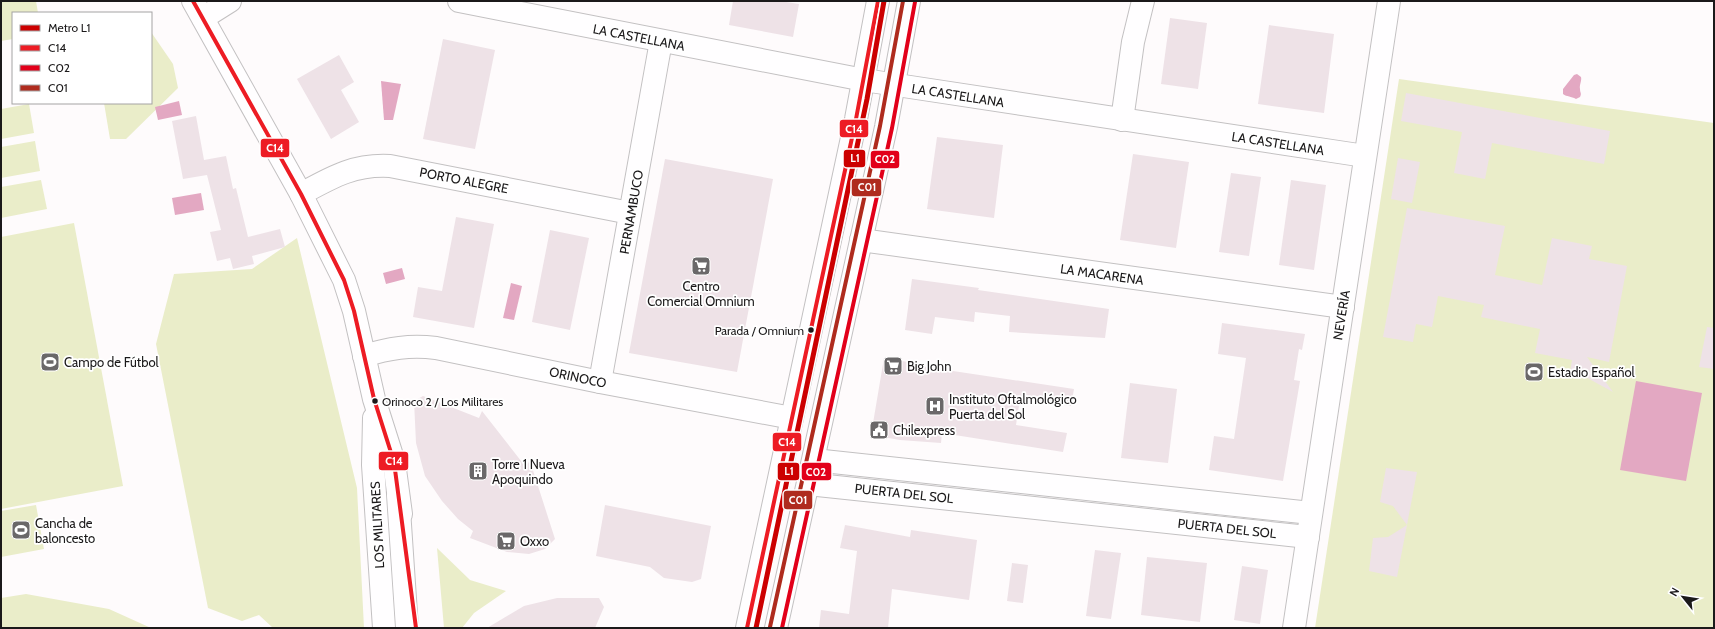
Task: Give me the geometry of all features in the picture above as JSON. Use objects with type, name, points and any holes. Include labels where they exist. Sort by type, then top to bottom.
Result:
[{"type":"main road","points":[[198,9],[230,1]]},
{"type":"main road","name":"LA CASTELLANA","points":[[459,1],[864,80],[1365,156]]},
{"type":"main road","points":[[747,628],[864,80],[878,1]]},
{"type":"main road","points":[[776,628],[814,460],[894,85],[909,1]]},
{"type":"main road","points":[[1122,120],[1132,42],[1143,1]]},
{"type":"main road","name":"NEVERÍA","points":[[1294,628],[1389,1]]},
{"type":"main road","name":"LOS MILITARES","points":[[198,9],[302,194],[344,280],[354,311],[374,399],[394,462],[416,628]]},
{"type":"main road","name":"PERNAMBUCO","points":[[600,382],[661,41]]},
{"type":"main road","name":"PORTO ALEGRE","points":[[302,194],[344,172],[366,166],[390,166],[630,213]]},
{"type":"main road","name":"LA MACARENA","points":[[861,240],[1343,307]]},
{"type":"main road","name":"ORINOCO","points":[[364,356],[403,346],[436,348],[600,382],[792,418]]},
{"type":"main road","name":"LOS MILITARES","points":[[374,399],[373,465],[384,628]]},
{"type":"main road","name":"PUERTA DEL SOL","points":[[814,460],[1311,513]]},
{"type":"main road","points":[[1000,504],[1003,480]]},
{"type":"main road","name":"PUERTA DEL SOL","points":[[808,484],[1308,537]]},
{"type":"main road","points":[[398,495],[407,628]]},
{"type":"main road","points":[[1146,519],[1150,496]]},
{"type":"green space","points":[[1,1],[36,1],[38,12],[12,12],[12,39],[1,41]]},
{"type":"green space","points":[[152,33],[173,64],[178,88],[126,139],[110,139],[104,104],[152,104]]},
{"type":"green space","name":"Estadio Español","points":[[1399,79],[1714,123],[1714,628],[1315,628]]},
{"type":"green space","points":[[29,104],[34,133],[1,139],[1,109]]},
{"type":"green space","points":[[35,141],[40,171],[1,178],[1,147]]},
{"type":"green space","points":[[41,180],[47,209],[1,218],[1,187]]},
{"type":"green space","name":"Campo de Fútbol","points":[[74,223],[123,486],[1,509],[1,237]]},
{"type":"green space","points":[[297,238],[357,488],[364,628],[273,628],[259,615],[242,621],[208,608],[156,344],[174,274],[252,269]]},
{"type":"green space","name":"Cancha de baloncesto","points":[[36,505],[44,549],[1,557],[1,511]]},
{"type":"green space","points":[[437,548],[470,580],[506,591],[474,613],[462,628],[444,628]]},
{"type":"green space","points":[[26,594],[109,609],[151,628],[1,628],[1,598]]},
{"type":"shaded area","points":[[1577,74],[1581,77],[1581,94],[1580,97],[1576,99],[1563,94],[1563,89],[1574,75]]},
{"type":"shaded area","points":[[381,81],[401,84],[393,120],[384,120]]},
{"type":"shaded area","points":[[179,101],[182,115],[158,120],[155,107]]},
{"type":"shaded area","points":[[201,193],[204,210],[175,215],[172,198]]},
{"type":"shaded area","points":[[402,268],[405,279],[386,284],[383,273]]},
{"type":"shaded area","points":[[511,283],[522,286],[514,320],[503,318]]},
{"type":"shaded area","name":"Estadio Español","points":[[1636,381],[1702,393],[1686,481],[1620,470]]},
{"type":"building","points":[[733,1],[780,1],[799,4],[793,37],[729,25]]},
{"type":"building","points":[[1170,18],[1207,23],[1198,89],[1161,84]]},
{"type":"building","points":[[1269,25],[1334,34],[1324,113],[1258,104]]},
{"type":"building","points":[[443,39],[495,50],[475,149],[423,139]]},
{"type":"building","points":[[339,55],[354,82],[341,90],[359,122],[331,139],[297,79]]},
{"type":"building","points":[[1406,93],[1610,131],[1604,164],[1492,143],[1485,179],[1454,173],[1462,132],[1401,121]]},
{"type":"building","points":[[196,116],[204,160],[226,156],[233,189],[236,188],[248,237],[280,229],[285,247],[252,256],[254,264],[233,269],[230,258],[217,261],[210,232],[221,230],[207,175],[183,179],[172,121]]},
{"type":"building","points":[[937,137],[1003,145],[994,218],[927,209]]},
{"type":"building","points":[[1133,154],[1189,162],[1176,248],[1120,240]]},
{"type":"building","points":[[1398,158],[1420,162],[1412,203],[1391,199]]},
{"type":"building","name":"Centro Comercial Omnium","points":[[665,159],[773,179],[737,372],[629,353]]},
{"type":"building","points":[[1231,173],[1261,177],[1249,256],[1219,252]]},
{"type":"building","points":[[1291,180],[1326,185],[1314,270],[1279,265]]},
{"type":"building","points":[[1407,208],[1505,226],[1495,275],[1542,285],[1552,238],[1592,246],[1589,259],[1627,266],[1609,362],[1587,357],[1613,392],[1580,374],[1570,372],[1572,360],[1535,353],[1540,329],[1481,317],[1484,305],[1438,296],[1432,327],[1416,324],[1413,342],[1383,337]]},
{"type":"building","points":[[456,217],[494,224],[474,328],[413,317],[418,287],[442,291]]},
{"type":"building","points":[[550,230],[589,238],[570,330],[532,322]]},
{"type":"building","points":[[912,279],[1109,309],[1105,338],[1009,332],[1010,316],[975,312],[974,322],[935,317],[932,334],[905,330]]},
{"type":"building","points":[[1222,323],[1305,334],[1302,350],[1299,349],[1294,380],[1300,381],[1283,481],[1209,470],[1214,436],[1234,439],[1246,358],[1218,354]]},
{"type":"building","points":[[1707,327],[1714,328],[1714,369],[1699,367]]},
{"type":"building","points":[[884,358],[914,363],[913,365],[1074,389],[1071,406],[1020,399],[1016,425],[1067,433],[1063,452],[942,433],[941,443],[900,440],[871,435]]},
{"type":"building","points":[[1130,383],[1177,389],[1168,463],[1121,458]]},
{"type":"building","name":"Torre 1 Nueva Apoquindo","points":[[423,396],[479,418],[482,411],[525,466],[530,461],[555,539],[545,549],[529,554],[507,552],[470,538],[473,531],[458,519],[442,501],[425,476],[416,443],[414,401]]},
{"type":"building","points":[[1386,468],[1417,472],[1407,525],[1393,506],[1380,502]]},
{"type":"building","points":[[605,505],[711,526],[701,579],[692,582],[664,578],[650,567],[596,556]]},
{"type":"building","points":[[845,525],[910,537],[911,530],[977,540],[969,600],[892,589],[888,628],[819,628],[821,610],[849,614],[857,551],[840,548]]},
{"type":"building","points":[[1407,525],[1397,577],[1369,571],[1373,538],[1388,537]]},
{"type":"building","points":[[1095,550],[1121,553],[1111,619],[1086,616]]},
{"type":"building","points":[[1147,557],[1207,563],[1200,622],[1141,615]]},
{"type":"building","points":[[1012,563],[1028,565],[1023,603],[1007,601]]},
{"type":"building","points":[[1242,566],[1268,570],[1260,624],[1234,620]]},
{"type":"building","points":[[557,598],[599,598],[604,607],[595,628],[487,628],[524,606]]},
{"type":"metro line","name":"L1","points":[[756,628],[867,99],[884,1]]},
{"type":"transit line","name":"C14","points":[[193,1],[301,194],[344,280],[354,311],[374,399],[394,462],[416,628]]},
{"type":"transit line","name":"C14","points":[[747,628],[856,119],[878,1]]},
{"type":"transit line","name":"C01","points":[[770,627],[880,126],[903,1]]},
{"type":"transit line","name":"C02","points":[[782,628],[892,128],[915,2]]},
{"type":"place","name":"Centro Comercial Omnium","points":[[701,266]]},
{"type":"place","name":"Parada / Omnium","points":[[811,330]]},
{"type":"place","name":"Campo de Fútbol","points":[[50,362]]},
{"type":"place","name":"Big John","points":[[893,366]]},
{"type":"place","name":"Estadio Español","points":[[1534,372]]},
{"type":"place","name":"Orinoco 2 / Los Militares","points":[[375,401]]},
{"type":"place","name":"Instituto Oftalmológico Puerta del Sol","points":[[935,406]]},
{"type":"place","name":"Chilexpress","points":[[879,430]]},
{"type":"place","name":"Torre 1 Nueva Apoquindo","points":[[478,471]]},
{"type":"place","name":"Cancha de baloncesto","points":[[21,530]]},
{"type":"place","name":"Oxxo","points":[[506,541]]}]
